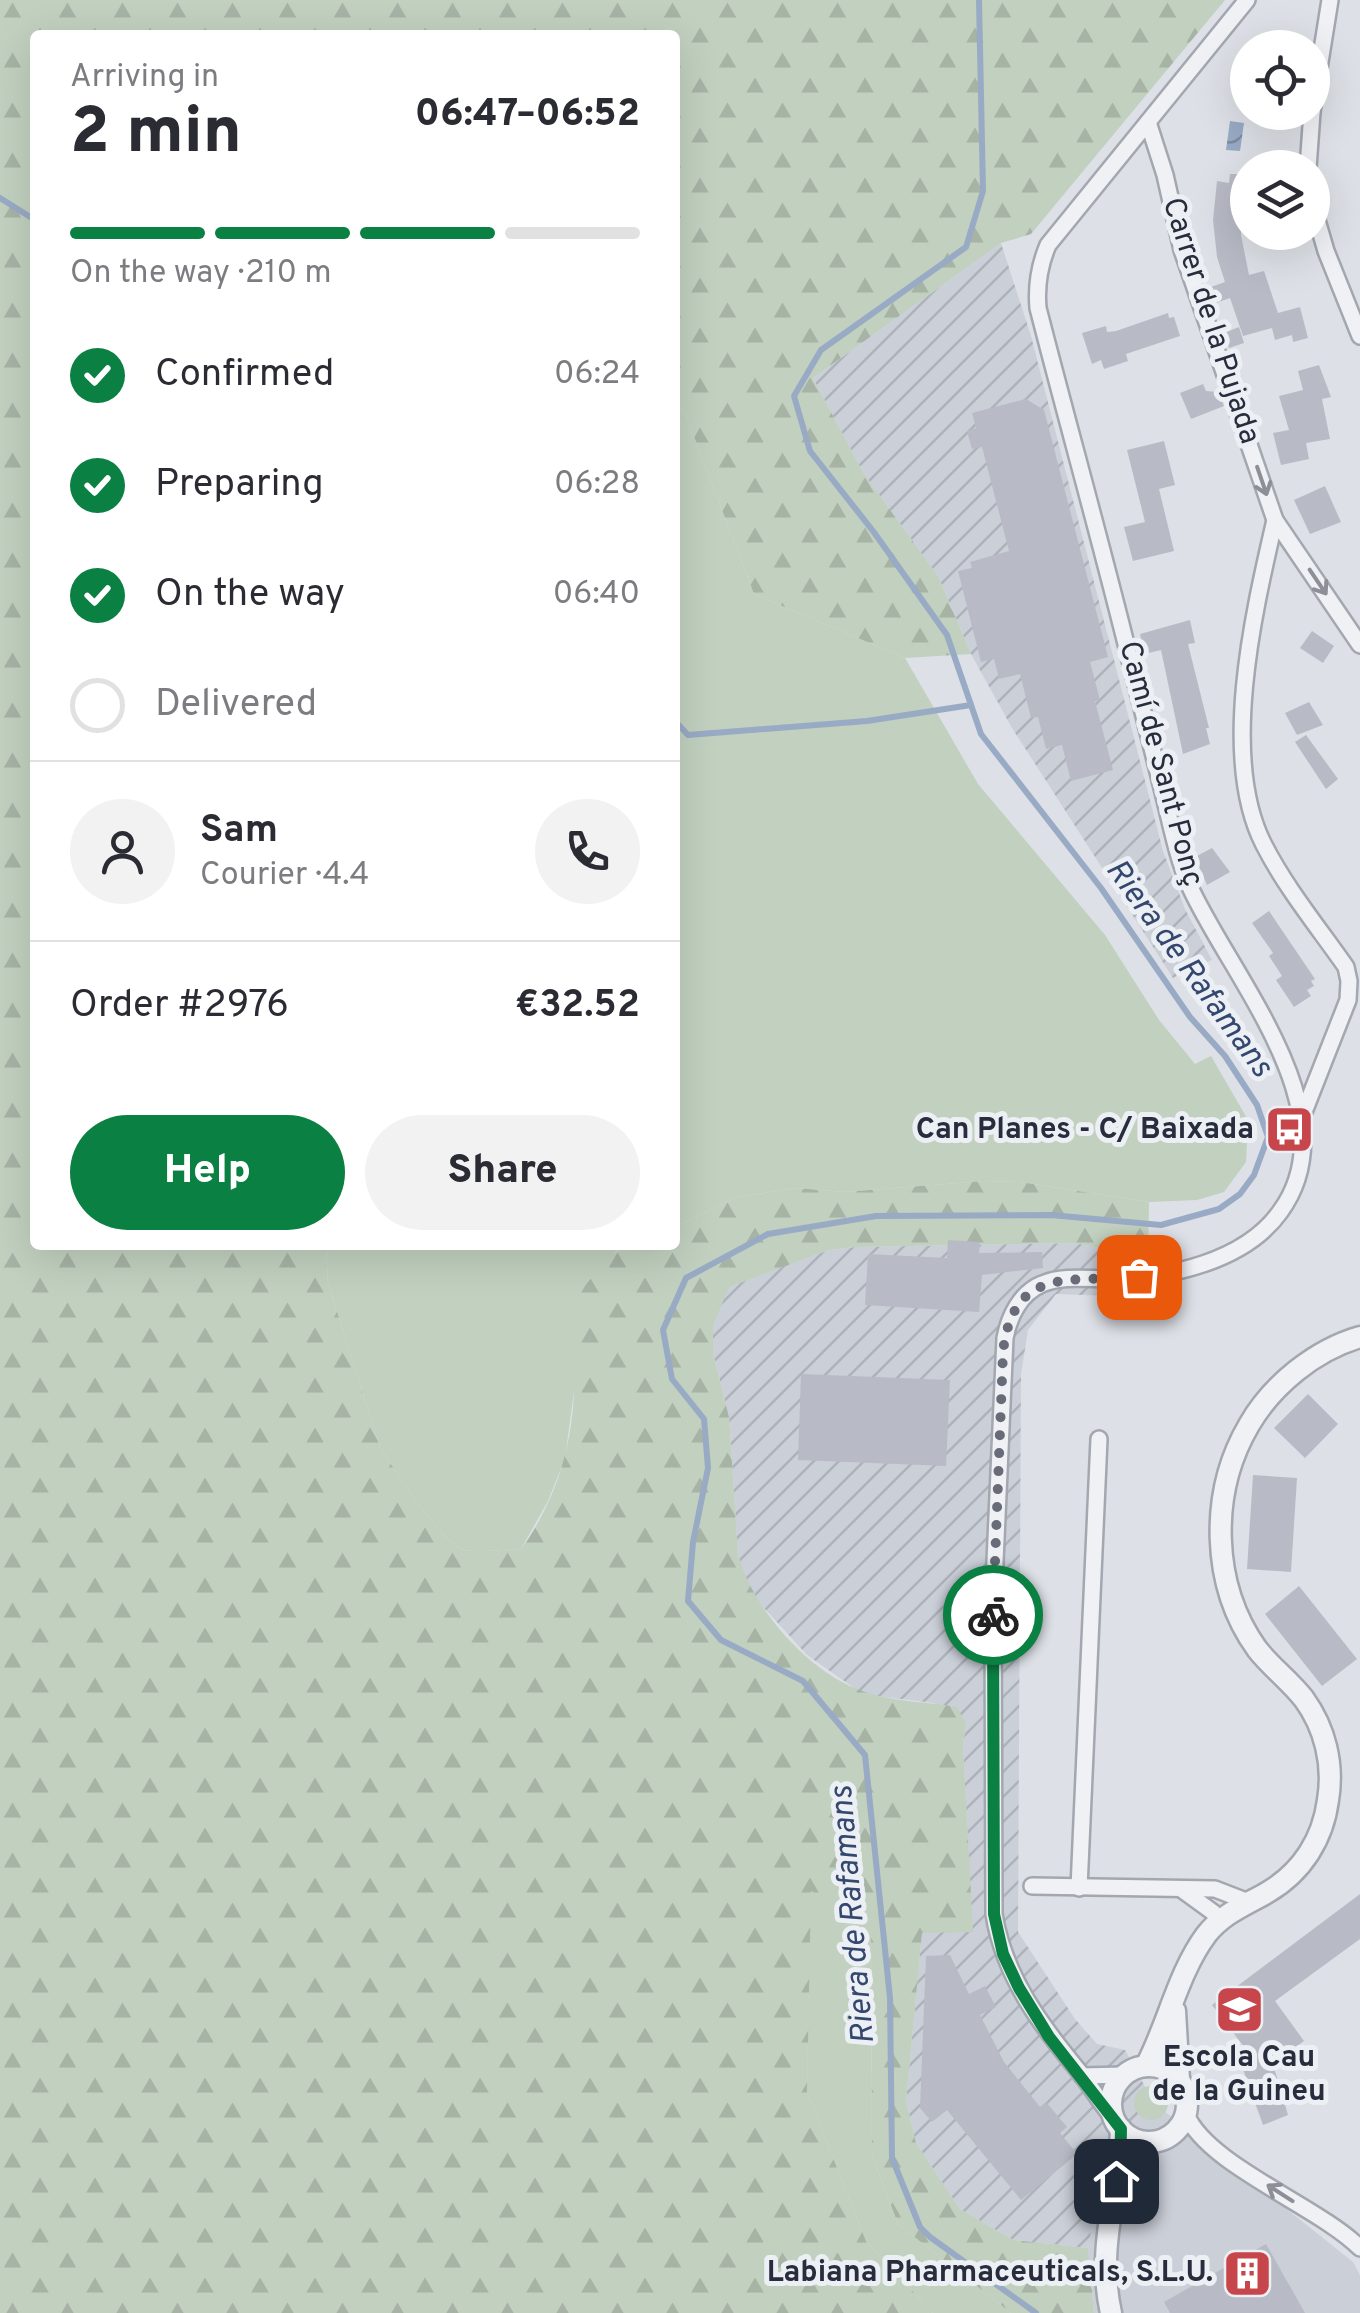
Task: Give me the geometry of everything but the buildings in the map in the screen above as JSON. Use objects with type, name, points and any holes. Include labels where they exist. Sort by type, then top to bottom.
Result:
[{"type":"street","name":"Camí de Sant Ponç","points":[[1118,2124],[1049,2037],[1019,1988],[1003,1954],[994,1914],[992,1606],[1007,1326],[1020,1302],[1042,1284],[1139,1277],[1177,1270],[1230,1252],[1254,1239],[1271,1224],[1293,1192],[1302,1160],[1302,1117],[1280,1051],[1219,942],[1179,858],[1100,535],[1038,308],[1038,274],[1048,245],[1247,0]]},
{"type":"street","points":[[1325,30],[1330,0]]},
{"type":"street","name":"Carrer de la Pujada","points":[[1148,122],[1182,250],[1276,520],[1360,644]]},
{"type":"street","points":[[1325,250],[1360,336]]},
{"type":"street","points":[[1276,520],[1254,615],[1246,677],[1246,784],[1264,846],[1360,986]]},
{"type":"street","points":[[1302,1117],[1348,1000],[1346,967]]},
{"type":"street","points":[[1146,2066],[1186,1969],[1217,1923],[1246,1901],[1287,1879],[1309,1854],[1326,1815],[1330,1771],[1318,1722],[1303,1698],[1258,1650],[1239,1618],[1223,1571],[1220,1535],[1224,1491],[1241,1438],[1259,1410],[1306,1363],[1360,1338]]},
{"type":"street","points":[[1079,1888],[1099,1438]]},
{"type":"street","points":[[1032,1886],[1214,1888],[1246,1901]]},
{"type":"street","points":[[1180,1889],[1214,1913],[1217,1923]]},
{"type":"street","points":[[1174,2004],[1179,2080],[1191,2128],[1360,2248]]},
{"type":"street","points":[[1082,2076],[1124,2076],[1146,2066],[1159,2067],[1179,2080]]},
{"type":"street","points":[[1111,2313],[1105,2242],[1120,2168],[1112,2096],[1124,2076]]},
{"type":"street","points":[[1120,2168],[1152,2142],[1172,2134],[1186,2114]]},
{"type":"street","points":[[1118,2124],[1128,2138],[1152,2142]]},
{"type":"shaded area","points":[[1001,243],[1031,336],[1163,851],[1185,909],[1212,960],[1173,978],[1012,728],[971,654],[938,576],[864,474],[813,378]]},
{"type":"shaded area","points":[[1075,1243],[1148,1257],[1138,1297],[1056,1294],[1028,1330],[1021,1374],[1018,1932],[1075,2019],[1097,2044],[1125,2050],[1154,2103],[1107,2147],[1088,2248],[1013,2240],[960,2209],[916,2143],[906,2101],[922,1932],[972,1932],[963,1744],[966,1724],[934,1703],[857,1690],[807,1655],[755,1598],[738,1554],[729,1417],[713,1354],[713,1326],[728,1287],[829,1250]]},
{"type":"shaded area","points":[[1154,2103],[1353,2262],[1360,2275],[1360,2313],[1094,2313],[1088,2248],[1107,2147]]},
{"type":"green space","points":[[0,0],[1225,0],[1031,234],[1001,243],[813,378],[864,474],[938,576],[971,654],[905,658],[754,594],[680,408],[680,30],[30,30],[30,1250],[326,1250],[328,1283],[380,1447],[444,1535],[465,1550],[486,1551],[521,1549],[552,1493],[566,1452],[573,1409],[574,1302],[597,1271],[620,1250],[680,1250],[680,1225],[737,1197],[796,1188],[845,1192],[983,1181],[1020,1182],[1149,1202],[1148,1257],[1075,1243],[829,1250],[729,1287],[713,1326],[713,1354],[729,1417],[738,1554],[757,1598],[789,1640],[829,1674],[882,1697],[957,1707],[966,1724],[963,1745],[973,1932],[922,1933],[906,2101],[916,2143],[960,2209],[1013,2240],[1088,2248],[1094,2313],[1011,2313],[898,2224],[872,2155],[871,1920],[811,1891],[807,2092],[866,2241],[933,2313],[0,2313]]},
{"type":"green space","points":[[680,408],[754,594],[905,658],[978,784],[1105,935],[1159,1020],[1195,1064],[1211,1056],[1248,1120],[1246,1162],[1224,1192],[1197,1200],[1149,1202],[1020,1182],[983,1181],[845,1192],[796,1188],[737,1197],[680,1225]]},
{"type":"green space","points":[[326,1250],[617,1250],[574,1302],[574,1391],[565,1458],[548,1501],[521,1549],[472,1551],[455,1545],[407,1488],[380,1447],[328,1283]]},
{"type":"green space","points":[[810,1890],[871,1920],[872,2155],[898,2224],[1011,2313],[933,2313],[866,2241],[807,2092]]},
{"type":"green space","points":[[1151,2086],[1163,2091],[1168,2103],[1163,2115],[1151,2120],[1139,2115],[1134,2103],[1139,2091]]},
{"type":"water","points":[[1230,121],[1230,130],[1243,130],[1240,150],[1226,150]]},
{"type":"waterway","name":"Riera de Rafamans","points":[[979,0],[983,191],[966,247],[821,350],[794,396],[810,451],[947,635],[981,734],[1101,888],[1190,1017],[1225,1056],[1257,1105],[1268,1137],[1254,1175],[1240,1194],[1219,1209],[1161,1225],[1051,1215],[876,1216],[768,1234],[686,1278],[663,1330],[672,1379],[704,1419],[708,1468],[693,1542],[688,1601],[721,1640],[803,1681],[865,1755],[890,1998],[892,2158],[920,2227],[1036,2313]]},
{"type":"waterway","points":[[0,198],[30,217]]},
{"type":"waterway","points":[[680,726],[688,735],[867,721],[971,705]]},
{"type":"way so far","points":[[993,1615],[1003,1352],[1013,1312],[1027,1294],[1042,1284],[1139,1277]]},
{"type":"place","name":"Can Planes - C/ Baixada","points":[[1289,1130]]},
{"type":"place","name":"Escola Cau de la Guineu","points":[[1239,2009]]},
{"type":"place","name":"Labiana Pharmaceuticals, S.L.U.","points":[[1248,2273]]},
{"type":"route","points":[[993,1615],[997,1933],[1019,1988],[1049,2037],[1121,2129],[1116,2181]]}]
